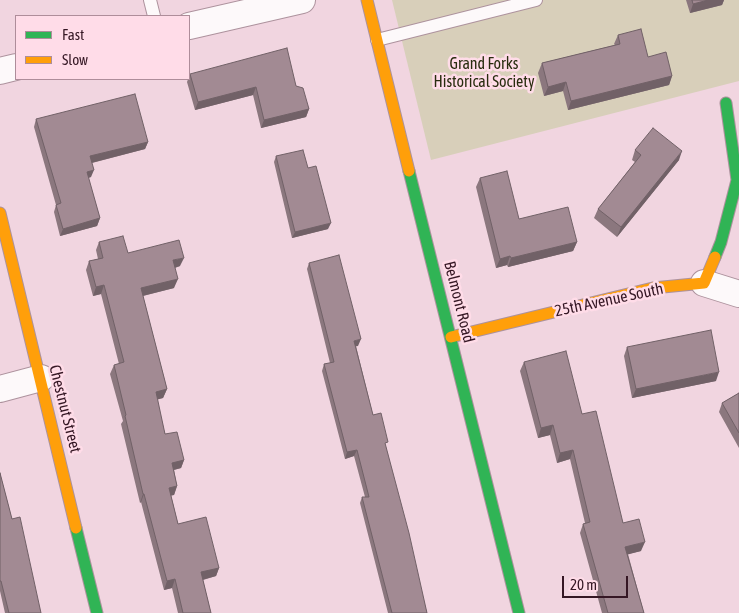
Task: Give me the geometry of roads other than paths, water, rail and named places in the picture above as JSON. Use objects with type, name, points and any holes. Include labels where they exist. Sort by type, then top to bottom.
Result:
[{"type":"street","points":[[190,26],[302,0]]},
{"type":"street","name":"Belmont Road","points":[[367,0],[519,613]]},
{"type":"street","points":[[0,71],[15,67]]},
{"type":"street","points":[[726,103],[737,180],[721,242],[704,284],[739,294]]},
{"type":"street","name":"Chestnut Street","points":[[0,213],[97,613]]},
{"type":"street","name":"25th Avenue South","points":[[451,337],[653,288],[704,284]]},
{"type":"street","points":[[0,389],[41,378]]},
{"type":"lane","points":[[150,0],[154,15]]},
{"type":"lane","points":[[377,40],[536,0]]},
{"type":"park label","name":"Grand Forks Historical Society","points":[[484,73]]}]
